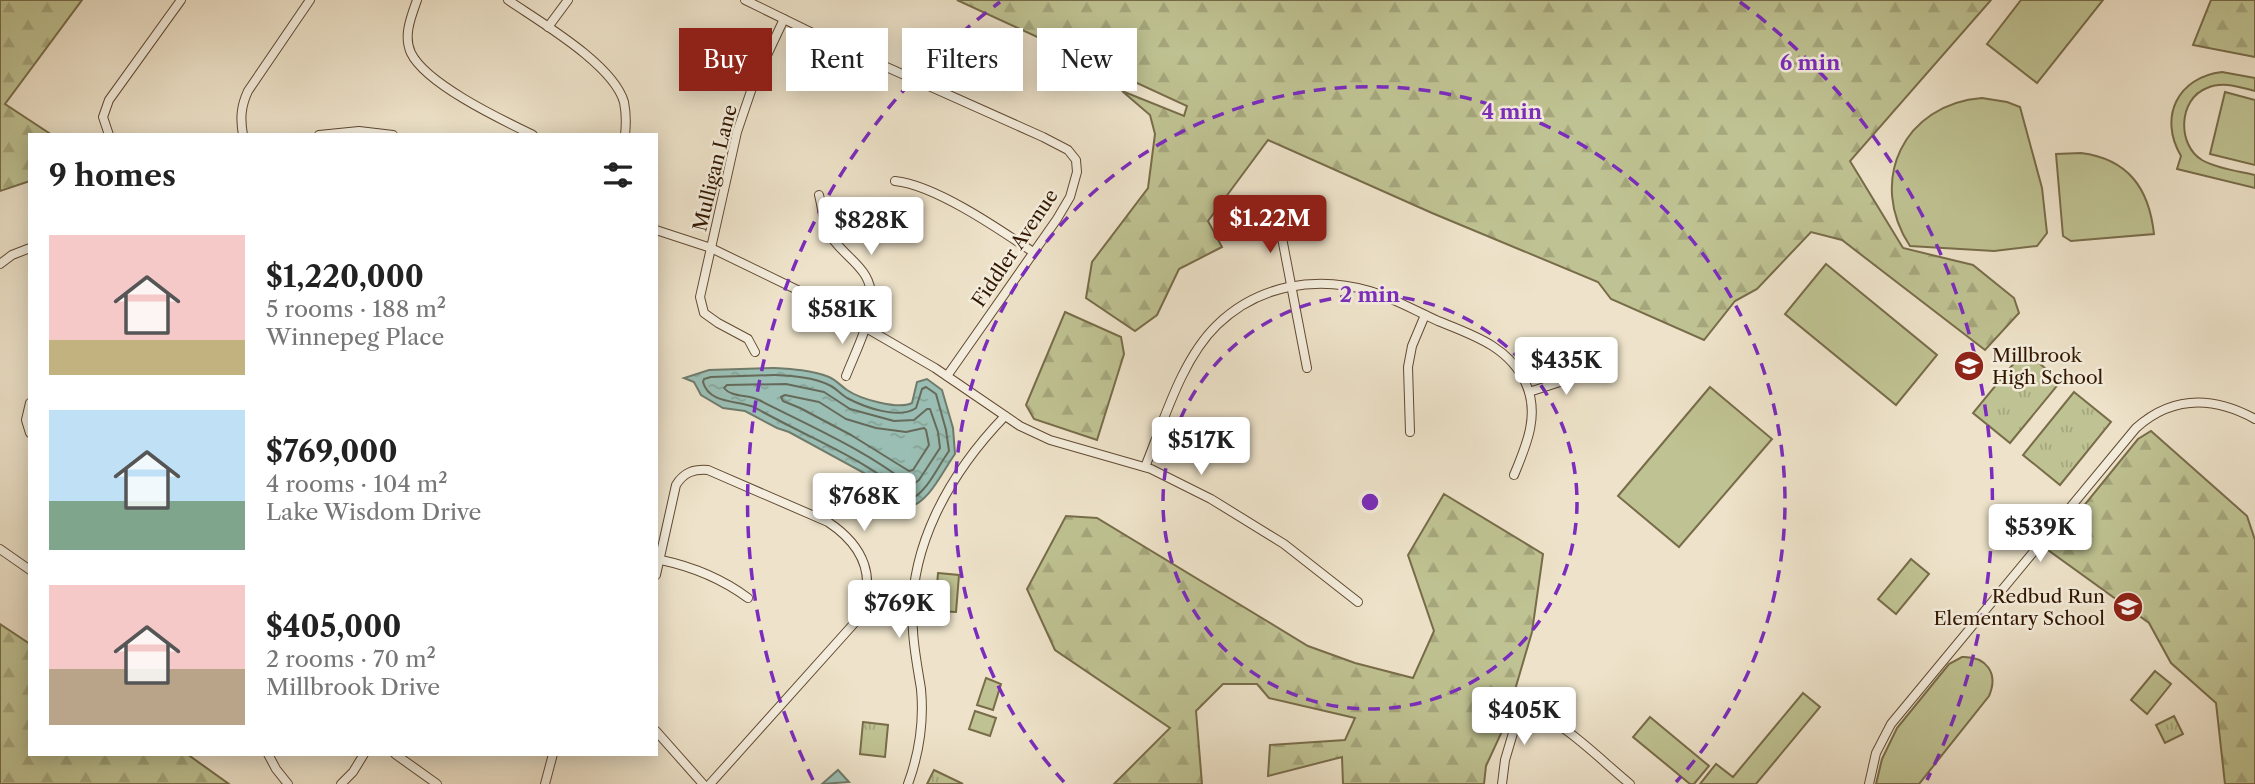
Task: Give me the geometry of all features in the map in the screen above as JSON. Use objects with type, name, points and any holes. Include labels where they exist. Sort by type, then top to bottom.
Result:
[{"type":"street","points":[[108,133],[103,117],[109,100],[181,0]]},
{"type":"street","points":[[243,133],[242,103],[248,91],[310,0]]},
{"type":"street","points":[[417,0],[407,30],[411,53],[434,79],[493,116],[529,133]]},
{"type":"street","points":[[508,0],[592,60],[610,77],[624,102],[625,133]]},
{"type":"street","points":[[548,27],[568,0]]},
{"type":"street","name":"Fiddler Avenue","points":[[745,0],[835,44],[1068,149],[1073,155],[1077,167],[1075,185],[1057,219],[947,376]]},
{"type":"street","name":"Mulligan Lane","points":[[755,352],[748,339],[704,313],[700,296],[744,108],[784,19]]},
{"type":"street","points":[[339,133],[376,133]]},
{"type":"street","points":[[895,181],[928,190],[1033,252]]},
{"type":"street","points":[[819,195],[828,232],[862,269],[870,284],[871,304],[846,376]]},
{"type":"street","points":[[1278,217],[1307,368]]},
{"type":"street","points":[[658,231],[712,248],[818,300],[947,376],[1004,416],[1050,440],[1145,467],[1211,499],[1257,526],[1312,564],[1358,602]]},
{"type":"street","points":[[0,264],[12,255],[28,249]]},
{"type":"street","points":[[1145,467],[1181,379],[1215,327],[1268,292],[1322,282],[1373,292],[1492,344],[1502,351],[1520,372],[1531,403],[1531,428],[1514,475]]},
{"type":"street","points":[[1410,432],[1409,355],[1425,315]]},
{"type":"street","points":[[1529,392],[1594,371]]},
{"type":"street","points":[[1869,784],[1876,753],[1891,724],[2136,428],[2168,407],[2193,402],[2222,405],[2255,419]]},
{"type":"street","points":[[908,784],[916,756],[921,710],[912,629],[914,584],[923,543],[937,510],[976,449],[1004,416]]},
{"type":"street","points":[[658,569],[676,485],[685,474],[699,469],[708,470],[828,522],[852,541],[864,564],[866,600],[858,619],[710,784]]},
{"type":"street","points":[[0,549],[28,569]]},
{"type":"street","points":[[661,560],[705,572],[748,597]]},
{"type":"street","points":[[1502,784],[1505,760],[1521,706],[1556,722],[1630,784]]},
{"type":"street","points":[[658,734],[704,784]]},
{"type":"street","points":[[269,756],[288,784]]},
{"type":"street","points":[[341,784],[353,772],[363,756]]},
{"type":"street","points":[[398,756],[437,784]]},
{"type":"street","points":[[545,784],[552,756]]},
{"type":"green space","points":[[0,0],[82,0],[5,104],[49,133],[28,133],[28,182],[0,191]]},
{"type":"green space","points":[[957,0],[1991,0],[1850,161],[1903,248],[1973,265],[2014,298],[2019,313],[1985,350],[1842,240],[1811,232],[1757,289],[1735,301],[1704,340],[1611,299],[1598,282],[1432,213],[1268,140],[1208,221],[1222,247],[1179,269],[1157,315],[1135,331],[1086,298],[1092,262],[1148,188],[1155,134],[1150,115],[1122,91],[1184,116],[1187,106],[1137,83],[1137,28],[1037,28],[1037,37],[1023,28]]},
{"type":"green space","points":[[2021,0],[2103,0],[2037,83],[1987,44]]},
{"type":"green space","points":[[2211,0],[2255,0],[2255,57],[2193,45]]},
{"type":"green space","points":[[2222,72],[2255,78],[2255,91],[2219,85],[2197,94],[2186,112],[2185,134],[2188,144],[2202,160],[2221,168],[2255,175],[2255,188],[2177,169],[2181,156],[2174,141],[2172,127],[2176,101],[2194,82],[2207,75]]},
{"type":"green space","points":[[2225,92],[2255,100],[2255,165],[2210,154]]},
{"type":"green space","points":[[1982,98],[2020,107],[2042,188],[2047,233],[2037,246],[1994,251],[1910,246],[1898,221],[1892,196],[1893,172],[1901,150],[1914,130],[1932,115],[1955,103]]},
{"type":"green space","points":[[2081,153],[2112,162],[2133,178],[2147,203],[2154,234],[2071,241],[2063,236],[2056,154]]},
{"type":"green space","points":[[1826,264],[1937,355],[1896,405],[1785,314]]},
{"type":"green space","points":[[1065,312],[1121,337],[1124,354],[1097,440],[1034,419],[1026,405]]},
{"type":"green space","points":[[2024,351],[2061,381],[2010,443],[1973,413]]},
{"type":"green space","points":[[1710,387],[1772,439],[1679,547],[1618,496]]},
{"type":"green space","points":[[2074,392],[2111,422],[2060,485],[2023,455]]},
{"type":"green space","points":[[2151,431],[2247,516],[2255,540],[2255,784],[2225,784],[2216,703],[2171,663],[2149,623],[2048,550],[2138,439]]},
{"type":"green space","points":[[1444,494],[1543,554],[1532,632],[1504,727],[1486,766],[1484,784],[1343,784],[1342,757],[1268,776],[1270,745],[1345,740],[1355,718],[1269,698],[1257,684],[1223,684],[1196,711],[1202,784],[1114,784],[1170,728],[1055,650],[1027,589],[1066,516],[1097,518],[1308,646],[1355,663],[1413,678],[1434,631],[1408,555]]},
{"type":"green space","points":[[1911,559],[1929,574],[1896,614],[1878,599]]},
{"type":"green space","points":[[938,573],[959,575],[956,612],[935,611]]},
{"type":"green space","points":[[0,624],[28,643],[28,756],[190,756],[229,784],[0,784]]},
{"type":"green space","points":[[1962,657],[1978,659],[1988,668],[1992,680],[1989,696],[1919,784],[1876,784],[1882,759],[1897,728],[1949,664]]},
{"type":"green space","points":[[2155,671],[2171,684],[2147,714],[2131,700]]},
{"type":"green space","points":[[986,678],[1001,684],[993,710],[977,705]]},
{"type":"green space","points":[[1803,693],[1820,707],[1756,784],[1700,784],[1716,764],[1733,777]]},
{"type":"green space","points":[[975,711],[996,718],[990,736],[969,729]]},
{"type":"green space","points":[[2174,716],[2183,734],[2165,743],[2156,725]]},
{"type":"green space","points":[[1650,717],[1709,766],[1694,784],[1690,784],[1633,737]]},
{"type":"green space","points":[[863,722],[888,725],[885,757],[860,754]]},
{"type":"green space","points":[[934,770],[963,784],[927,784]]},
{"type":"water","points":[[774,368],[822,375],[832,378],[861,397],[898,405],[912,403],[917,382],[927,379],[942,390],[953,428],[955,454],[929,494],[909,506],[877,480],[789,432],[745,411],[723,408],[701,395],[694,382],[684,378],[709,370]]},
{"type":"water","points":[[838,770],[849,782],[822,784]]},
{"type":"place","name":"Millbrook High School","points":[[1969,366]]},
{"type":"place","name":"Redbud Run Elementary School","points":[[2128,607]]}]
